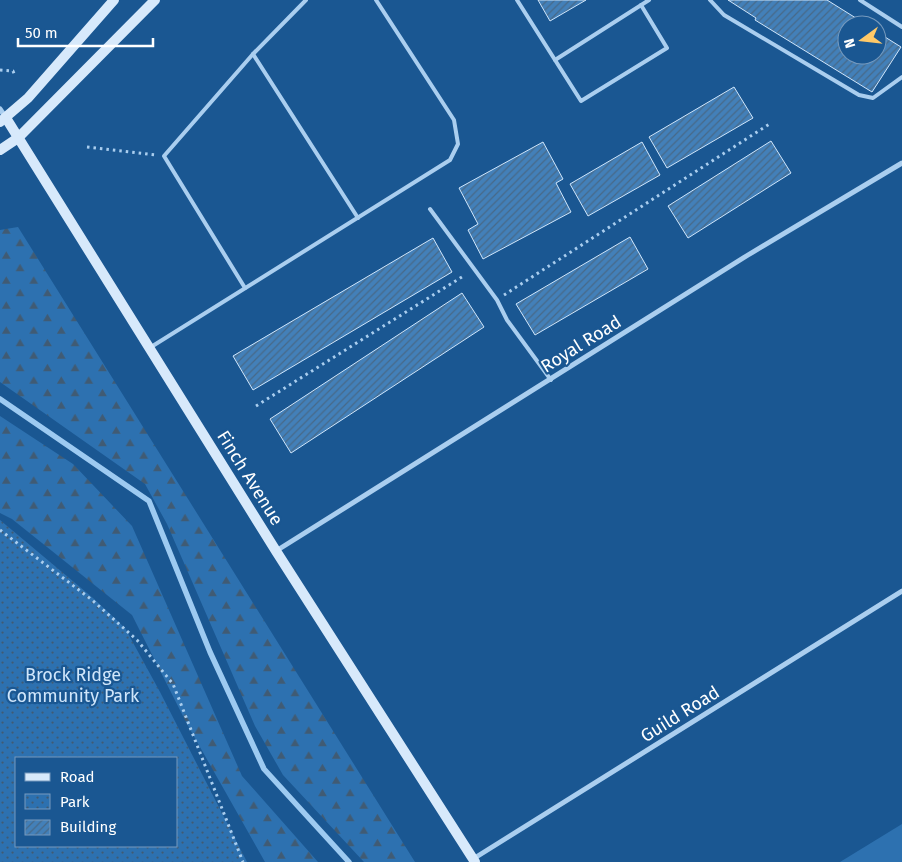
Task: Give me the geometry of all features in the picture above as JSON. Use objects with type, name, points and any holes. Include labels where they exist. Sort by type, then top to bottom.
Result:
[{"type":"main road","points":[[2,117],[28,98],[114,0]]},
{"type":"main road","points":[[0,150],[18,138],[155,0]]},
{"type":"main road","name":"Finch Avenue","points":[[2,117],[18,138],[276,551],[474,861]]},
{"type":"street","name":"Royal Road","points":[[276,551],[748,255],[902,163]]},
{"type":"street","name":"Guild Road","points":[[474,861],[902,591]]},
{"type":"lane","points":[[244,288],[164,156],[253,54],[306,0]]},
{"type":"lane","points":[[150,347],[450,160],[458,144],[454,120],[376,0]]},
{"type":"lane","points":[[517,0],[581,101],[668,48],[641,5]]},
{"type":"lane","points":[[555,60],[649,0]]},
{"type":"lane","points":[[710,0],[724,15],[859,96],[873,98],[902,77]]},
{"type":"lane","points":[[860,0],[902,27]]},
{"type":"lane","points":[[253,54],[358,218]]},
{"type":"lane","points":[[430,209],[497,300],[507,320],[551,380]]},
{"type":"path","points":[[0,70],[13,71],[15,76]]},
{"type":"path","points":[[497,300],[771,123]]},
{"type":"path","points":[[86,147],[164,156]]},
{"type":"path","points":[[256,406],[474,269]]},
{"type":"path","points":[[0,530],[92,600],[137,640],[173,684],[243,862]]},
{"type":"green space","points":[[18,227],[415,862],[364,862],[283,775],[255,726],[167,524],[145,484],[0,382],[0,230]]},
{"type":"green space","points":[[0,416],[73,464],[132,526],[242,776],[318,862],[265,862],[187,724],[132,615],[12,519],[0,513]]},
{"type":"green space","name":"Brock Ridge Community Park","points":[[0,520],[93,598],[125,628],[247,862],[0,862]]},
{"type":"green space","points":[[902,824],[902,862],[840,862]]},
{"type":"building","points":[[538,0],[586,0],[550,21]]},
{"type":"building","points":[[728,0],[827,0],[851,15],[837,15],[837,65],[887,65],[887,38],[901,47],[872,92],[755,20],[756,18]]},
{"type":"building","points":[[734,87],[753,118],[667,168],[649,137]]},
{"type":"building","points":[[771,141],[791,173],[688,238],[668,206]]},
{"type":"building","points":[[543,142],[563,179],[556,183],[571,212],[483,259],[468,230],[478,224],[459,188]]},
{"type":"building","points":[[642,142],[660,175],[588,216],[570,184]]},
{"type":"building","points":[[630,237],[648,269],[535,335],[516,304]]},
{"type":"building","points":[[433,238],[452,272],[253,390],[233,356]]},
{"type":"building","points":[[462,293],[484,327],[291,453],[270,419]]},
{"type":"waterway","points":[[0,399],[149,501],[210,652],[264,769],[349,862]]}]
